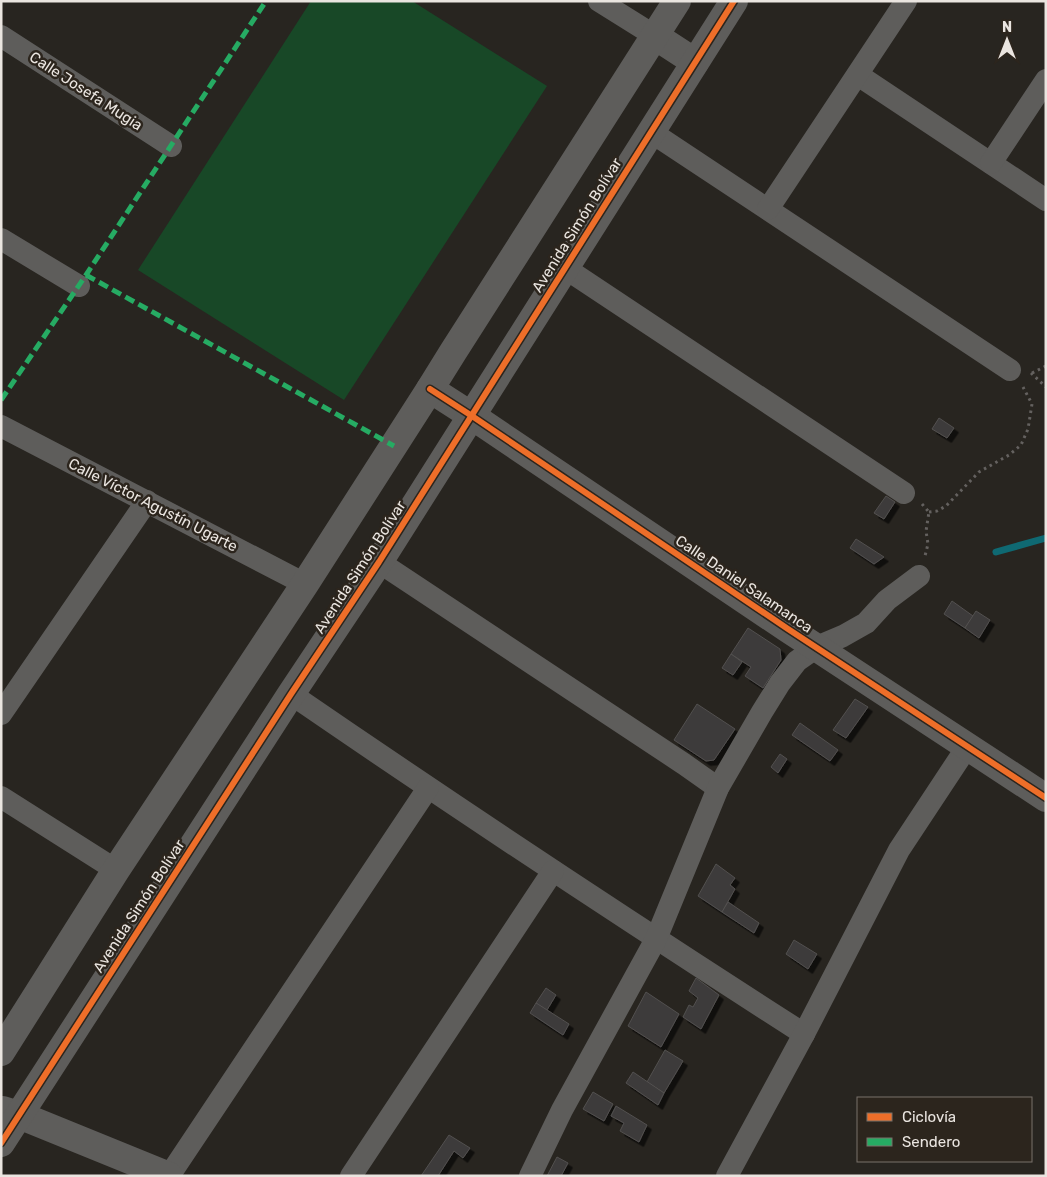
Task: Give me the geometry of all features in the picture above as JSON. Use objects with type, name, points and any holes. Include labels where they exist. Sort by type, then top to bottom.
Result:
[{"type":"street","points":[[599,1],[694,62]]},
{"type":"street","points":[[1,1052],[116,870],[305,584],[677,1]]},
{"type":"street","name":"Avenida Simón Bolívar","points":[[1,1142],[10,1112],[379,562],[734,1]]},
{"type":"street","points":[[768,209],[906,1]]},
{"type":"street","name":"Calle Josefa Mugia","points":[[1,36],[172,146]]},
{"type":"street","points":[[858,75],[1046,200]]},
{"type":"street","points":[[991,163],[1046,80]]},
{"type":"street","points":[[651,132],[1021,376]]},
{"type":"street","points":[[1,240],[79,286]]},
{"type":"street","points":[[564,268],[904,493]]},
{"type":"street","name":"Calle Daniel Salamanca","points":[[430,389],[788,629],[1046,798]]},
{"type":"street","name":"Calle Víctor Agustín Ugarte","points":[[1,426],[305,584]]},
{"type":"street","points":[[1,714],[147,501]]},
{"type":"street","points":[[379,562],[718,788]]},
{"type":"street","points":[[530,1176],[562,1110],[656,939],[718,788],[780,683],[797,661],[817,647],[866,623],[887,600],[919,576]]},
{"type":"street","points":[[291,694],[553,871],[804,1034]]},
{"type":"street","points":[[727,1176],[804,1034],[899,850],[967,747]]},
{"type":"street","points":[[10,1112],[169,1176],[428,788]]},
{"type":"street","points":[[1,798],[116,870]]},
{"type":"street","points":[[352,1176],[553,871]]},
{"type":"path","points":[[929,512],[937,511],[946,506],[978,472],[1009,455],[1020,445],[1028,429],[1032,404],[1021,376],[1046,366]]},
{"type":"path","points":[[904,493],[922,504],[929,512],[926,532],[928,544],[919,576]]},
{"type":"green space","points":[[311,1],[412,1],[547,86],[344,400],[138,270]]},
{"type":"building","points":[[939,418],[954,428],[947,438],[932,429]]},
{"type":"building","points":[[886,496],[895,502],[884,519],[874,513]]},
{"type":"building","points":[[856,539],[884,557],[874,564],[850,548]]},
{"type":"building","points":[[952,601],[973,616],[965,628],[944,614]]},
{"type":"building","points":[[976,611],[990,620],[979,638],[965,628]]},
{"type":"building","points":[[748,628],[780,649],[781,660],[763,688],[745,676],[751,667],[731,654]]},
{"type":"building","points":[[731,654],[742,662],[733,675],[722,668]]},
{"type":"building","points":[[855,699],[868,707],[846,738],[833,730]]},
{"type":"building","points":[[697,704],[735,729],[714,760],[706,761],[674,740]]},
{"type":"building","points":[[800,723],[838,750],[830,761],[792,735]]},
{"type":"building","points":[[780,754],[787,759],[778,773],[771,767]]},
{"type":"building","points":[[716,864],[735,878],[730,885],[735,889],[722,912],[698,896]]},
{"type":"building","points":[[728,902],[759,923],[754,933],[722,912]]},
{"type":"building","points":[[794,940],[817,954],[808,969],[786,954]]},
{"type":"building","points":[[696,978],[719,995],[701,1029],[683,1017],[689,1005],[693,1007],[698,998],[689,991]]},
{"type":"building","points":[[546,988],[556,995],[547,1010],[536,1003]]},
{"type":"building","points":[[646,992],[679,1014],[661,1047],[628,1026]]},
{"type":"building","points":[[536,1003],[569,1024],[563,1035],[530,1013]]},
{"type":"building","points":[[665,1050],[683,1061],[664,1093],[647,1082]]},
{"type":"building","points":[[633,1072],[664,1093],[658,1105],[626,1083]]},
{"type":"building","points":[[593,1092],[613,1104],[604,1121],[583,1109]]},
{"type":"building","points":[[616,1106],[647,1125],[639,1142],[620,1131],[624,1123],[611,1116]]},
{"type":"building","points":[[449,1135],[470,1148],[463,1158],[454,1151],[438,1176],[421,1176]]},
{"type":"building","points":[[557,1157],[568,1163],[561,1176],[547,1176]]},
{"type":"waterway","points":[[996,552],[1046,538]]},
{"type":"marked path","points":[[1,400],[86,275],[266,1]]},
{"type":"marked path","points":[[86,275],[394,446]]},
{"type":"cycle path","points":[[1,1143],[291,694],[379,562],[734,1]]},
{"type":"cycle path","points":[[430,389],[788,629],[1046,798]]}]
